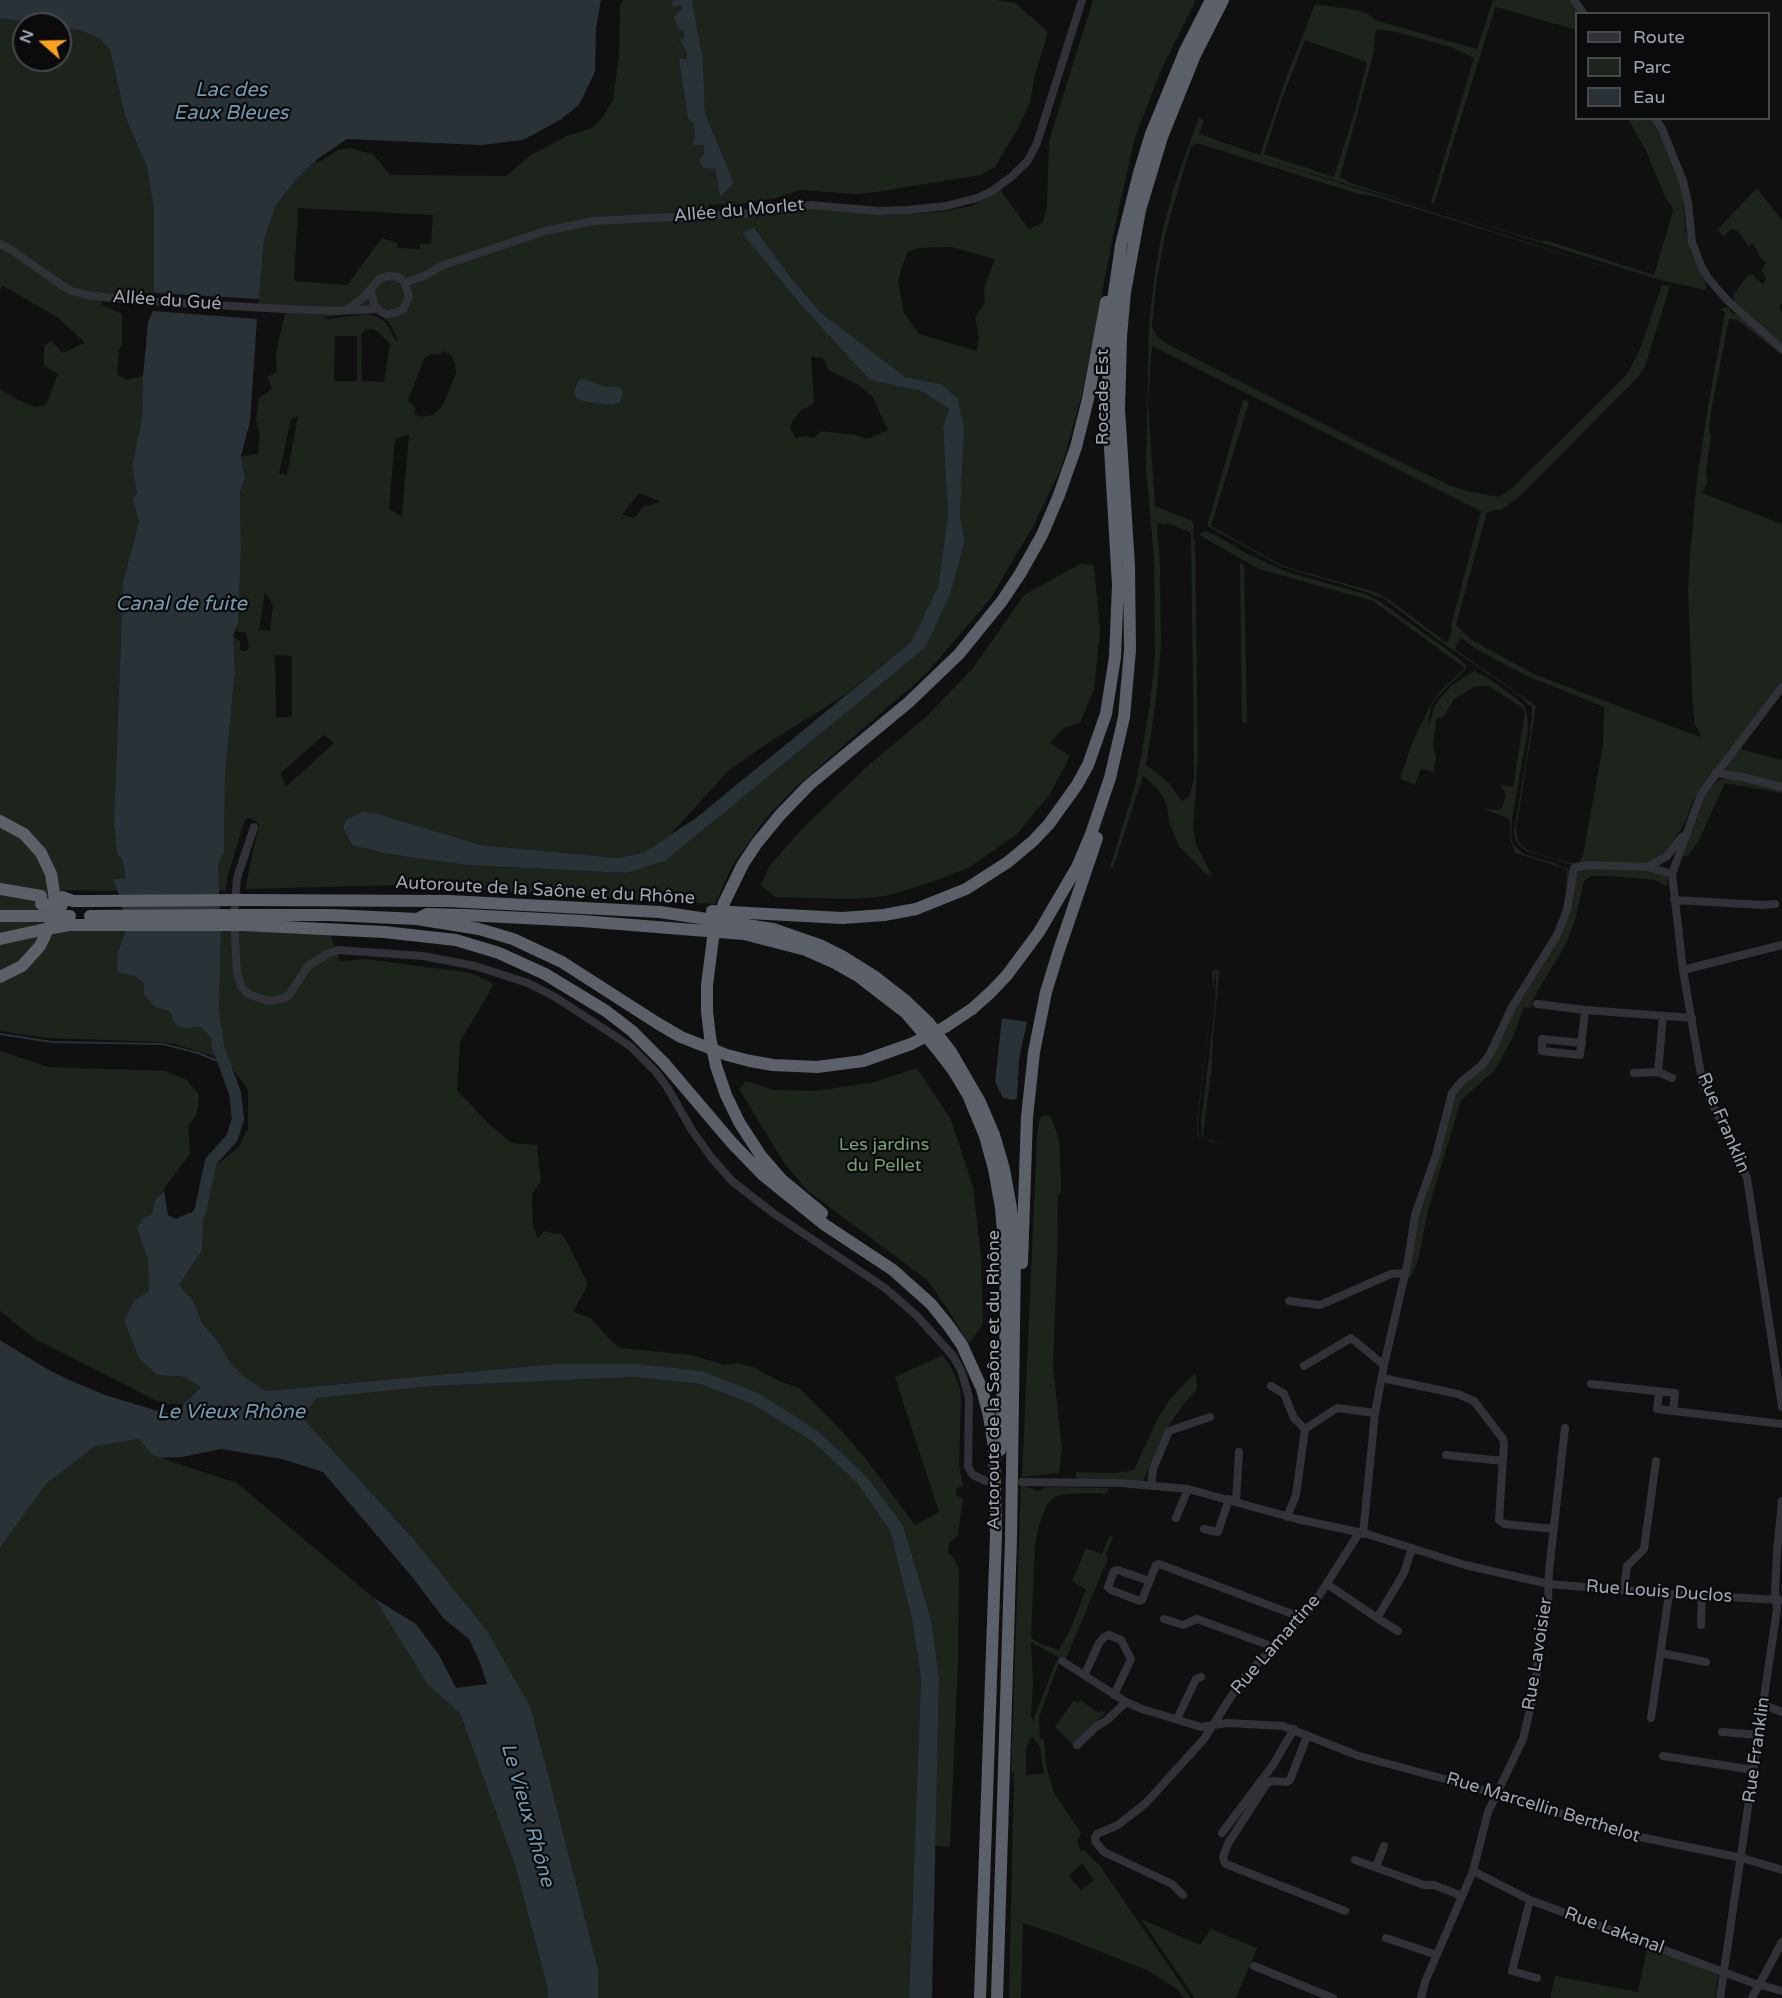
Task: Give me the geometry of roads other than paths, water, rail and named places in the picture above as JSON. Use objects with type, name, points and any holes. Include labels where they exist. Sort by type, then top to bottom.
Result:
[{"type":"highway","points":[[660,912],[678,909],[842,918],[884,915],[916,909],[966,889],[993,873],[1033,842],[1064,805],[1088,765],[1096,744],[1106,714],[1116,657],[1118,585],[1108,369],[1114,292],[1121,245],[1132,197],[1151,134],[1185,51],[1210,0]]},
{"type":"highway","name":"Rocade Est","points":[[1101,807],[1124,717],[1130,650],[1129,566],[1119,409],[1125,292],[1140,210],[1162,137],[1195,55],[1223,0]]},
{"type":"highway","points":[[805,1205],[749,1139],[726,1095],[716,1066],[707,1011],[707,985],[713,938],[724,903],[743,864],[780,815],[809,785],[909,702],[959,654],[1002,601],[1020,574],[1042,535],[1076,447],[1088,399],[1122,215],[1132,197]]},
{"type":"highway","points":[[0,939],[69,921],[243,920],[331,915],[417,919],[479,929],[513,939],[562,962],[657,1023],[681,1036],[727,1055],[761,1063],[817,1067],[863,1061],[911,1044],[945,1027],[972,1009],[991,992],[1039,933],[1077,867],[1101,807]]},
{"type":"highway","points":[[1016,1281],[1022,1264],[1027,1117],[1040,1022],[1058,953],[1101,825],[1101,807]]},
{"type":"highway","points":[[0,821],[24,834],[41,853],[51,874],[55,900],[52,921],[40,946],[22,966],[0,977]]},
{"type":"highway","name":"Autoroute de la Saône et du Rhône","points":[[0,889],[41,905],[66,901],[449,901],[660,912],[773,929],[822,946],[874,976],[928,1022],[964,1072],[980,1102],[994,1135],[1004,1170],[1011,1208],[1016,1281],[1011,1538],[997,1998]]},
{"type":"highway","points":[[0,898],[41,905],[69,921]]},
{"type":"highway","points":[[0,916],[41,905]]},
{"type":"highway","points":[[417,919],[427,914],[465,915],[594,921],[744,934],[806,950],[835,963],[858,976],[906,1013],[953,1070],[968,1095],[985,1136],[1001,1208],[1005,1255],[1006,1323],[996,1535]]},
{"type":"highway","points":[[243,920],[261,924],[384,932],[456,940],[499,953],[545,974],[606,1011],[632,1031],[670,1070],[755,1167],[805,1205]]},
{"type":"highway","points":[[261,924],[333,922],[406,924],[502,941],[513,939]]},
{"type":"highway","name":"Autoroute de la Saône et du Rhône","points":[[805,1205],[884,1260],[931,1304],[962,1345],[982,1389],[989,1416],[994,1447],[996,1535],[980,1998]]},
{"type":"street","name":"Allée du Morlet","points":[[405,283],[441,266],[545,231],[594,221],[750,213],[811,205],[879,211],[918,209],[963,203],[985,194],[1004,182],[1026,162],[1037,143],[1082,0]]},
{"type":"street","points":[[1656,120],[1683,181],[1690,214],[1692,242],[1701,266],[1726,300],[1782,349]]},
{"type":"street","name":"Allée du Gué","points":[[0,244],[63,286],[87,295],[128,300],[267,308],[336,311],[377,309]]},
{"type":"street","name":"Allée du Morlet","points":[[409,293],[426,275]]},
{"type":"street","points":[[348,309],[371,290],[375,282],[388,276],[398,277],[405,283],[409,293],[408,302],[399,311],[387,314],[377,309],[372,300],[371,290]]},
{"type":"street","points":[[1648,867],[1672,874],[1701,794],[1782,687]]},
{"type":"street","points":[[1716,773],[1782,787]]},
{"type":"street","points":[[254,827],[237,878],[234,918],[237,972],[241,986],[251,995],[272,1001],[285,998],[308,966],[338,950],[355,950],[423,956],[484,969],[528,983],[555,996],[631,1047],[656,1072],[693,1132],[732,1180],[773,1213],[885,1288],[917,1316],[953,1356],[961,1370],[969,1397],[968,1467],[973,1475],[986,1481]]},
{"type":"street","points":[[1648,867],[1667,856],[1686,831]]},
{"type":"street","name":"Rue Lamartine","points":[[1183,1895],[1172,1884],[1104,1851],[1095,1841],[1097,1834],[1118,1825],[1146,1803],[1204,1739],[1241,1681],[1303,1618],[1361,1533],[1375,1413],[1384,1365],[1417,1208],[1436,1155],[1451,1097],[1457,1087],[1481,1066],[1490,1054],[1512,1007],[1557,935],[1567,910],[1574,868],[1588,865],[1648,867]]},
{"type":"street","name":"Rue Franklin","points":[[1672,874],[1683,970],[1702,1081],[1747,1178],[1782,1407]]},
{"type":"street","points":[[1674,900],[1775,904]]},
{"type":"street","points":[[1683,970],[1782,945]]},
{"type":"street","points":[[1537,1004],[1692,1018]]},
{"type":"street","points":[[1582,1043],[1586,1010]]},
{"type":"street","points":[[1658,1072],[1663,1016]]},
{"type":"street","points":[[1634,1073],[1658,1072],[1672,1078]]},
{"type":"street","points":[[1289,1301],[1320,1305],[1391,1274],[1405,1273]]},
{"type":"street","points":[[1304,1366],[1351,1338],[1384,1365]]},
{"type":"street","points":[[1382,1378],[1458,1394],[1474,1401],[1503,1439],[1499,1520],[1504,1524],[1554,1529]]},
{"type":"street","points":[[1591,1384],[1675,1394],[1673,1411]]},
{"type":"street","points":[[1270,1386],[1284,1394],[1294,1418],[1305,1429]]},
{"type":"street","points":[[1659,1392],[1657,1409],[1782,1424]]},
{"type":"street","points":[[1287,1517],[1296,1495],[1305,1429],[1337,1408],[1375,1413]]},
{"type":"street","points":[[1151,1485],[1153,1469],[1169,1431],[1210,1417]]},
{"type":"street","name":"Rue Lavoisier","points":[[1421,1998],[1425,1982],[1473,1871],[1488,1812],[1523,1739],[1535,1688],[1540,1642],[1548,1604],[1565,1428]]},
{"type":"street","points":[[1204,1529],[1218,1532],[1232,1500],[1239,1452]]},
{"type":"street","points":[[1446,1455],[1503,1461]]},
{"type":"street","points":[[1624,1590],[1627,1566],[1644,1549],[1656,1461]]},
{"type":"street","name":"Rue Louis Duclos","points":[[1022,1482],[1151,1485],[1188,1489],[1287,1517],[1361,1533],[1465,1565],[1549,1584],[1779,1600]]},
{"type":"street","points":[[1176,1518],[1188,1489]]},
{"type":"street","name":"Rue Franklin","points":[[1720,1998],[1779,1600],[1776,1552],[1782,1501]]},
{"type":"street","points":[[1377,1618],[1404,1572],[1412,1548]]},
{"type":"street","points":[[1149,1581],[1118,1570],[1114,1571],[1108,1587],[1140,1601],[1149,1581],[1156,1564],[1159,1564],[1303,1618]]},
{"type":"street","points":[[1327,1584],[1398,1631]]},
{"type":"street","points":[[1651,1718],[1669,1594]]},
{"type":"street","points":[[1701,1625],[1702,1596]]},
{"type":"street","points":[[1164,1619],[1183,1625],[1197,1619],[1274,1647]]},
{"type":"street","points":[[1084,1674],[1099,1642],[1104,1637],[1108,1635],[1121,1640],[1131,1659],[1114,1695]]},
{"type":"street","points":[[1661,1653],[1706,1662]]},
{"type":"street","name":"Rue Marcellin Berthelot","points":[[1062,1661],[1114,1695],[1142,1709],[1201,1726],[1227,1723],[1276,1725],[1294,1729],[1359,1756],[1408,1768],[1640,1837],[1742,1858],[1782,1870]]},
{"type":"street","points":[[1177,1719],[1196,1679],[1201,1677]]},
{"type":"street","points":[[1077,1745],[1096,1726],[1107,1721],[1126,1701]]},
{"type":"street","points":[[1764,1705],[1782,1712]]},
{"type":"street","points":[[1222,1833],[1273,1765],[1294,1729]]},
{"type":"street","points":[[1722,1732],[1759,1735]]},
{"type":"street","points":[[1307,1736],[1290,1780],[1267,1783],[1229,1842],[1223,1857],[1226,1864],[1345,1911]]},
{"type":"street","points":[[1663,1756],[1754,1770]]},
{"type":"street","points":[[1376,1867],[1384,1846]]},
{"type":"street","points":[[1355,1860],[1462,1896]]},
{"type":"street","name":"Rue Lakanal","points":[[1473,1871],[1530,1900],[1724,1972],[1782,1991]]},
{"type":"street","points":[[1530,1900],[1512,1971],[1537,1978]]},
{"type":"street","points":[[1386,1938],[1437,1955]]},
{"type":"street","points":[[1752,1998],[1782,1942]]},
{"type":"street","points":[[1254,1966],[1333,1998]]},
{"type":"water","name":"Lac des Eaux Bleues","points":[[0,0],[601,0],[596,28],[595,72],[579,105],[560,120],[523,140],[481,145],[347,139],[316,160],[276,205],[264,240],[259,299],[154,293],[154,209],[146,164],[125,116],[110,50],[100,39],[72,29],[72,12],[12,12],[12,20],[0,18]]},
{"type":"water","points":[[674,0],[692,0],[703,60],[705,113],[734,183],[720,197],[715,169],[703,168],[699,160],[704,154],[704,145],[692,145],[695,137],[694,124],[688,119],[679,58],[687,59],[687,53],[679,39],[684,39],[684,31],[678,28],[674,17],[682,9],[681,5],[673,7],[671,4]]},
{"type":"water","points":[[754,228],[787,273],[821,313],[905,377],[941,384],[958,399],[964,429],[960,516],[965,541],[950,594],[925,648],[665,861],[627,873],[466,865],[388,854],[352,845],[343,827],[346,820],[362,812],[375,813],[481,845],[618,858],[643,853],[696,818],[911,642],[938,587],[948,516],[943,426],[949,409],[921,391],[870,380],[803,307],[742,233]]},
{"type":"water","name":"Canal de fuite","points":[[153,311],[257,319],[250,422],[241,456],[245,479],[240,491],[241,550],[238,624],[233,636],[235,671],[225,775],[224,853],[218,864],[221,931],[219,1009],[226,1059],[219,1058],[212,1039],[201,1027],[177,1026],[170,1012],[155,1007],[144,995],[144,984],[135,976],[117,972],[118,951],[126,930],[121,901],[113,879],[126,878],[122,859],[117,855],[114,823],[123,581],[139,522],[132,498],[137,494],[132,466],[142,418],[148,322]]},
{"type":"water","points":[[584,379],[605,387],[620,387],[623,392],[620,402],[612,405],[586,402],[576,398],[574,393],[576,386],[579,380]]},
{"type":"water","points":[[1002,1018],[1027,1022],[1019,1060],[1017,1098],[1014,1100],[1003,1098],[995,1082]]},
{"type":"water","name":"Le Vieux Rhône","points":[[164,1190],[168,1215],[176,1219],[189,1213],[200,1212],[204,1205],[202,1251],[179,1285],[194,1302],[202,1323],[220,1344],[230,1362],[246,1378],[266,1391],[553,1364],[636,1364],[701,1371],[758,1393],[818,1431],[866,1476],[903,1525],[931,1619],[939,1678],[932,1998],[909,1998],[921,1678],[912,1619],[890,1530],[856,1482],[812,1441],[752,1404],[700,1384],[634,1377],[434,1386],[317,1398],[302,1417],[416,1542],[487,1631],[531,1708],[598,1969],[598,1998],[548,1998],[547,1986],[515,1865],[460,1713],[428,1685],[374,1598],[416,1624],[439,1655],[456,1688],[487,1684],[469,1639],[444,1619],[413,1578],[323,1472],[282,1459],[221,1449],[182,1457],[162,1458],[152,1455],[139,1439],[95,1446],[46,1484],[0,1548],[0,1340],[67,1379],[105,1395],[158,1411],[180,1416],[183,1404],[201,1387],[184,1377],[157,1375],[139,1358],[124,1320],[134,1301],[149,1291],[148,1260],[137,1228],[143,1218],[152,1214],[155,1200]]},
{"type":"waterway","points":[[0,1034],[52,1042],[163,1044],[198,1053],[223,1063]]},
{"type":"waterway","points":[[189,1225],[200,1212],[211,1161],[232,1138],[238,1119],[235,1093],[217,1044]]},
{"type":"park label","name":"Les jardins du Pellet","points":[[884,1155]]}]
